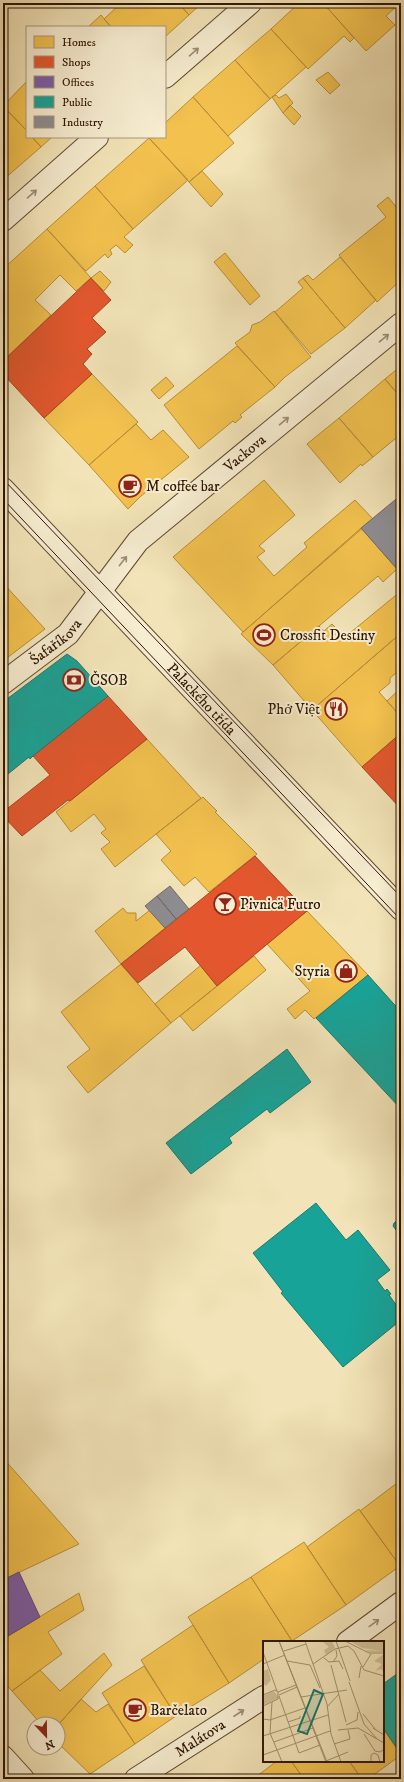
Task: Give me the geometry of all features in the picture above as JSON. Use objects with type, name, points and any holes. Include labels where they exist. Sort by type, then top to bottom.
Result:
[{"type":"street","points":[[166,77],[250,3]]},
{"type":"street","points":[[3,220],[96,138]]},
{"type":"street","name":"Vackova","points":[[99,592],[138,541],[401,324]]},
{"type":"street","name":"Palackého třída","points":[[3,489],[401,909]]},
{"type":"street","name":"Šafaříkova","points":[[3,683],[68,634],[99,592]]},
{"type":"street","points":[[349,1641],[401,1603]]},
{"type":"street","name":"Malátova","points":[[136,1779],[263,1698]]},
{"type":"street","points":[[3,1757],[23,1779]]},
{"type":"building: Homes","points":[[121,3],[178,3],[189,15],[166,36],[166,26],[110,26],[104,19]]},
{"type":"building: Homes","points":[[178,3],[202,3],[189,15]]},
{"type":"building: Homes","points":[[299,3],[323,3],[354,38],[350,42],[344,36],[308,69],[271,29]]},
{"type":"building: Homes","points":[[323,3],[400,3],[386,16],[395,25],[366,51]]},
{"type":"building: Homes","points":[[101,15],[110,26],[89,26]]},
{"type":"building: Homes","points":[[271,29],[306,67],[270,99],[235,60]]},
{"type":"building: Homes","points":[[235,60],[270,99],[228,136],[193,97]]},
{"type":"building: Homes","points":[[328,72],[340,85],[330,94],[316,80]]},
{"type":"building: Homes","points":[[26,82],[26,130],[3,106]]},
{"type":"building: Homes","points":[[286,94],[293,103],[283,113],[272,97],[276,95],[279,98]]},
{"type":"building: Homes","points":[[193,97],[234,143],[189,182],[149,138],[166,138],[166,122]]},
{"type":"building: Homes","points":[[290,105],[301,116],[294,125],[283,113]]},
{"type":"building: Homes","points":[[3,106],[26,130],[26,138],[33,138],[41,147],[3,180]]},
{"type":"building: Homes","points":[[33,138],[51,138],[41,147]]},
{"type":"building: Homes","points":[[149,138],[188,180],[133,229],[95,186]]},
{"type":"building: Homes","points":[[202,171],[223,194],[211,207],[189,182]]},
{"type":"building: Homes","points":[[95,186],[133,229],[124,237],[133,245],[125,253],[116,245],[110,250],[112,254],[108,258],[105,254],[86,271],[47,229]]},
{"type":"building: Homes","points":[[388,197],[397,208],[401,204],[401,280],[377,302],[339,255],[386,217],[377,206]]},
{"type":"building: Homes","points":[[47,229],[91,278],[76,291],[60,275],[35,300],[51,315],[3,361],[3,269]]},
{"type":"building: Homes","points":[[225,253],[260,296],[250,305],[214,262]]},
{"type":"building: Homes","points":[[340,257],[376,300],[345,328],[303,278],[308,275],[313,280]]},
{"type":"building: Homes","points":[[100,271],[111,282],[104,291],[91,278]]},
{"type":"building: Homes","points":[[303,278],[345,328],[311,354],[275,312],[303,288],[298,282]]},
{"type":"building: Homes","points":[[274,311],[311,357],[285,377],[275,387],[235,343],[250,332],[252,325],[260,322]]},
{"type":"building: Homes","points":[[237,346],[275,387],[240,415],[242,417],[235,423],[233,421],[199,449],[164,405]]},
{"type":"building: Homes","points":[[401,366],[401,398],[385,379]]},
{"type":"building: Homes","points":[[92,374],[138,422],[89,465],[44,418]]},
{"type":"building: Homes","points":[[166,377],[174,386],[159,399],[151,390]]},
{"type":"building: Homes","points":[[385,379],[401,398],[401,434],[373,457],[339,418]]},
{"type":"building: Homes","points":[[339,418],[373,457],[362,466],[361,464],[340,483],[307,444]]},
{"type":"building: Homes","points":[[136,424],[151,440],[163,430],[189,457],[141,496],[128,509],[89,465]]},
{"type":"building: Homes","points":[[264,480],[295,515],[259,546],[265,551],[257,557],[274,576],[307,547],[304,543],[355,500],[373,519],[243,632],[173,557]]},
{"type":"building: Homes","points":[[361,528],[397,569],[383,582],[378,576],[273,665],[241,634]]},
{"type":"building: Homes","points":[[3,583],[45,629],[3,661]]},
{"type":"building: Homes","points":[[401,591],[401,633],[312,710],[273,665],[319,626],[324,631],[332,624],[345,637]]},
{"type":"building: Homes","points":[[401,633],[401,669],[390,678],[390,683],[379,692],[401,717],[401,733],[362,767],[312,710]]},
{"type":"building: Homes","points":[[401,688],[401,717],[387,701]]},
{"type":"building: Homes","points":[[147,739],[201,798],[115,867],[101,849],[110,842],[101,833],[106,829],[94,814],[71,832],[56,812]]},
{"type":"building: Homes","points":[[203,797],[217,811],[215,812],[257,854],[209,892],[195,877],[184,886],[161,860],[171,851],[156,834]]},
{"type":"building: Homes","points":[[123,908],[127,913],[136,913],[136,921],[150,910],[165,928],[121,964],[95,931]]},
{"type":"building: Homes","points":[[307,911],[368,975],[314,1019],[305,1010],[295,1019],[287,1009],[310,991],[267,944]]},
{"type":"building: Homes","points":[[254,956],[266,970],[193,1031],[180,1016]]},
{"type":"building: Homes","points":[[121,964],[171,1023],[88,1093],[67,1067],[90,1049],[61,1012]]},
{"type":"building: Homes","points":[[201,965],[217,986],[171,1023],[155,1004]]},
{"type":"building: Homes","points":[[3,1458],[79,1544],[3,1580]]},
{"type":"building: Homes","points":[[401,1480],[401,1566],[400,1566],[360,1511]]},
{"type":"building: Homes","points":[[359,1509],[400,1566],[346,1605],[307,1547]]},
{"type":"building: Homes","points":[[304,1542],[346,1605],[292,1641],[251,1577]]},
{"type":"building: Homes","points":[[251,1577],[292,1641],[263,1641],[263,1660],[229,1683],[188,1617]]},
{"type":"building: Homes","points":[[79,1593],[84,1610],[48,1632],[62,1654],[12,1691],[3,1681],[3,1639]]},
{"type":"building: Homes","points":[[193,1625],[229,1683],[176,1716],[141,1660]]},
{"type":"building: Homes","points":[[104,1653],[112,1665],[66,1716],[34,1716],[12,1691],[40,1670],[60,1691]]},
{"type":"building: Homes","points":[[144,1666],[176,1716],[135,1744],[102,1693]]},
{"type":"building: Homes","points":[[81,1699],[96,1712],[108,1704],[135,1744],[90,1774],[66,1751],[66,1716]]},
{"type":"building: Homes","points":[[384,1730],[401,1755],[368,1779],[362,1779],[350,1762],[384,1762]]},
{"type":"building: Homes","points":[[276,1762],[292,1762],[304,1779],[253,1779]]},
{"type":"building: Homes","points":[[292,1762],[350,1762],[362,1779],[304,1779]]},
{"type":"building: Shops","points":[[91,278],[111,300],[92,318],[106,332],[87,349],[92,354],[83,364],[92,374],[44,418],[3,374],[3,361]]},
{"type":"building: Shops","points":[[108,696],[147,739],[70,801],[68,800],[22,836],[3,816],[3,812],[50,775],[33,756]]},
{"type":"building: Shops","points":[[401,733],[401,809],[362,767]]},
{"type":"building: Shops","points":[[255,856],[307,911],[217,986],[185,947],[138,983],[121,964]]},
{"type":"building: Offices","points":[[19,1572],[40,1617],[3,1639],[3,1580]]},
{"type":"building: Public","points":[[67,654],[77,661],[108,696],[30,759],[29,757],[3,778],[3,702]]},
{"type":"building: Public","points":[[368,975],[401,1012],[401,1109],[316,1018]]},
{"type":"building: Public","points":[[287,1049],[311,1082],[270,1113],[267,1109],[229,1138],[232,1143],[191,1174],[166,1143]]},
{"type":"building: Public","points":[[316,1203],[346,1240],[358,1230],[390,1270],[377,1280],[385,1291],[387,1289],[391,1294],[389,1295],[397,1306],[401,1303],[401,1320],[343,1367],[281,1293],[283,1292],[253,1253]]},
{"type":"building: Public","points":[[401,1218],[401,1244],[397,1238],[400,1235],[393,1226],[394,1223]]},
{"type":"building: Public","points":[[401,1671],[401,1754],[384,1729],[384,1683]]},
{"type":"building: Industry","points":[[401,495],[401,566],[397,569],[361,528]]},
{"type":"building: Industry","points":[[170,886],[189,909],[176,919],[157,896]]},
{"type":"building: Industry","points":[[157,896],[176,919],[165,928],[145,906]]},
{"type":"tram line","points":[[3,479],[401,897]]},
{"type":"tram line","points":[[3,499],[401,920]]},
{"type":"place","name":"M coffee bar","points":[[130,486]]},
{"type":"place","name":"Crossfit Destiny","points":[[264,635]]},
{"type":"place","name":"ČSOB","points":[[74,680]]},
{"type":"place","name":"Phở Việt","points":[[336,709]]},
{"type":"place","name":"Pivnicä Futro","points":[[225,904]]},
{"type":"place","name":"Styria","points":[[346,971]]},
{"type":"place","name":"Barčelato","points":[[135,1710]]}]
